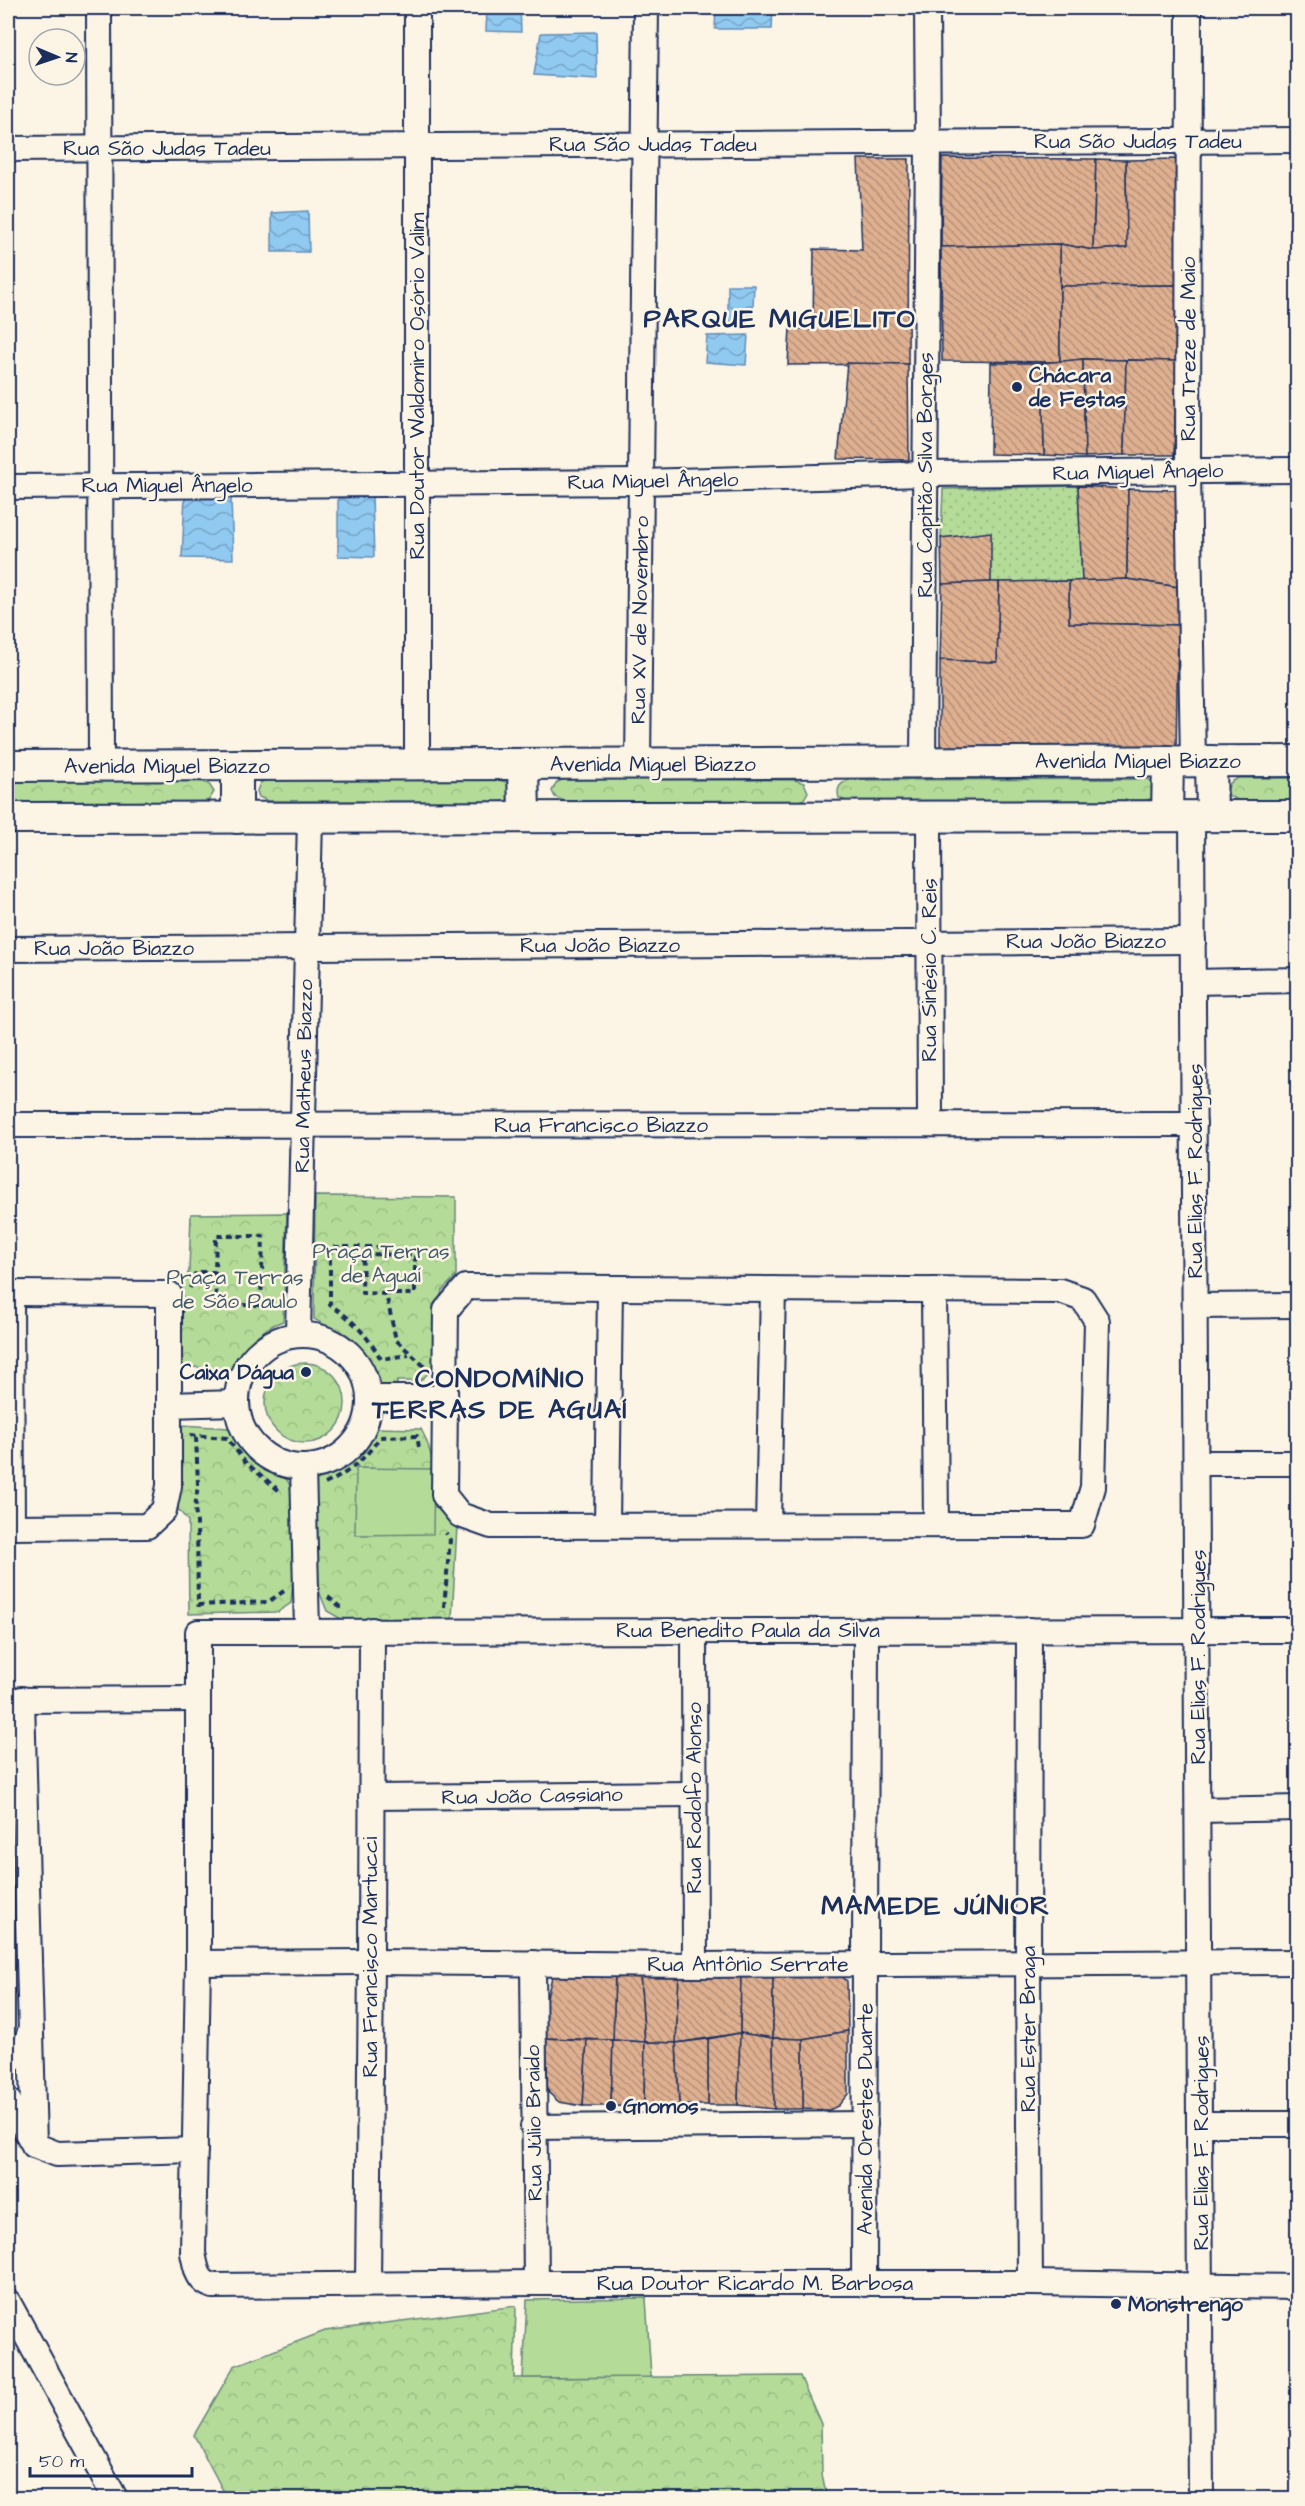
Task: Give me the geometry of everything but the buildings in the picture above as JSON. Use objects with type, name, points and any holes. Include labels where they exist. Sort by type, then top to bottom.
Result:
[{"type":"street","points":[[99,8],[101,766]]},
{"type":"street","name":"Rua Doutor Waldomiro Osório Valim","points":[[417,8],[417,765]]},
{"type":"street","name":"Rua XV de Novembro","points":[[638,764],[646,8]]},
{"type":"street","name":"Rua Capitão Silva Borges","points":[[923,762],[927,8]]},
{"type":"street","name":"Rua Treze de Maio","points":[[1189,8],[1188,471],[1191,761]]},
{"type":"street","name":"Rua São Judas Tadeu","points":[[8,149],[1298,140]]},
{"type":"street","name":"Rua Miguel Ângelo","points":[[8,487],[641,482],[924,474],[1298,470]]},
{"type":"street","points":[[1190,816],[1191,761]]},
{"type":"street","points":[[1190,816],[1191,761]]},
{"type":"street","name":"Avenida Miguel Biazzo","points":[[8,766],[1298,761]]},
{"type":"street","points":[[237,765],[237,818]]},
{"type":"street","points":[[523,765],[524,816]]},
{"type":"street","name":"Rua Sinésio C. Reis","points":[[928,815],[930,1125]]},
{"type":"street","name":"Rua Elias F. Rodrigues","points":[[1190,816],[1194,982],[1202,2499]]},
{"type":"street","points":[[8,818],[1298,816]]},
{"type":"street","name":"Rua Matheus Biazzo","points":[[298,1334],[310,818]]},
{"type":"street","name":"Rua João Biazzo","points":[[8,949],[1193,941]]},
{"type":"street","points":[[1194,982],[1298,980]]},
{"type":"street","name":"Rua Francisco Biazzo","points":[[8,1125],[1194,1124]]},
{"type":"street","points":[[466,1287],[610,1288],[1060,1291],[1083,1299],[1096,1321],[1093,1487],[1082,1525],[490,1526],[460,1515],[444,1495],[446,1310],[466,1287]]},
{"type":"street","points":[[607,1526],[610,1288]]},
{"type":"street","points":[[768,1525],[773,1289]]},
{"type":"street","points":[[934,1290],[936,1525]]},
{"type":"street","points":[[9,1293],[169,1294],[169,1486],[164,1510],[147,1526],[10,1527],[9,1293]]},
{"type":"street","points":[[1196,1306],[1298,1305]]},
{"type":"street","points":[[298,1334],[324,1337],[347,1351],[363,1372],[369,1398],[365,1424],[351,1447],[329,1462],[303,1467],[278,1462],[257,1448],[242,1428],[237,1403],[241,1378],[254,1356],[274,1341],[298,1334]]},
{"type":"street","points":[[369,1398],[445,1398]]},
{"type":"street","points":[[169,1405],[237,1403]]},
{"type":"street","points":[[1197,1463],[1298,1463]]},
{"type":"street","points":[[303,1467],[307,1630]]},
{"type":"street","name":"Rua Benedito Paula da Silva","points":[[198,1699],[198,1632],[307,1630],[1298,1630]]},
{"type":"street","name":"Rua Francisco Martucci","points":[[368,2284],[372,1630]]},
{"type":"street","name":"Rua Rodolfo Alonso","points":[[694,1630],[694,1965]]},
{"type":"street","name":"Avenida Orestes Duarte","points":[[864,2284],[866,1630]]},
{"type":"street","name":"Rua Ester Braga","points":[[1029,1630],[1030,2283]]},
{"type":"street","points":[[8,2100],[34,2145],[57,2154],[195,2150],[198,1699],[15,1699],[32,2022],[34,2145]]},
{"type":"street","name":"Rua João Cassiano","points":[[371,1797],[694,1794]]},
{"type":"street","points":[[1199,1810],[1298,1808]]},
{"type":"street","name":"Rua Antônio Serrate","points":[[198,1964],[371,1962],[694,1965],[1298,1962]]},
{"type":"street","name":"Rua Júlio Braido","points":[[533,1963],[536,2283]]},
{"type":"street","points":[[8,2060],[20,2054],[26,2047],[32,2022]]},
{"type":"street","points":[[533,2127],[865,2124]]},
{"type":"street","points":[[1201,2124],[1298,2124]]},
{"type":"street","name":"Rua Doutor Ricardo M. Barbosa","points":[[195,2150],[193,2253],[200,2278],[206,2284],[213,2286],[536,2283],[1030,2283],[1298,2287]]},
{"type":"street","points":[[8,2302],[115,2499]]},
{"type":"path","points":[[216,1236],[263,1236],[261,1305],[216,1305],[215,1272],[216,1236]]},
{"type":"path","points":[[386,1254],[385,1247],[330,1247],[330,1305],[350,1317],[367,1335],[381,1359],[410,1355]]},
{"type":"path","points":[[363,1254],[416,1254],[415,1294],[386,1294],[362,1293],[363,1254]]},
{"type":"path","points":[[188,1292],[196,1272],[215,1272]]},
{"type":"path","points":[[386,1294],[396,1340],[431,1372]]},
{"type":"path","points":[[419,1447],[445,1428]]},
{"type":"path","points":[[169,1430],[196,1437],[227,1438],[245,1462],[282,1493],[282,1504]]},
{"type":"path","points":[[323,1485],[345,1474],[362,1461],[380,1437],[417,1436],[419,1447],[424,1454]]},
{"type":"path","points":[[196,1437],[198,1484],[195,1509],[198,1605],[267,1602],[284,1593],[284,1582]]},
{"type":"path","points":[[434,1607],[446,1607],[450,1540],[445,1532]]},
{"type":"path","points":[[326,1595],[340,1607],[352,1607]]},
{"type":"green space","points":[[1078,486],[1082,581],[991,582],[941,538],[943,489]]},
{"type":"green space","points":[[1238,778],[1297,778],[1297,800],[1238,800],[1229,796],[1227,790],[1230,783]]},
{"type":"green space","points":[[268,779],[500,780],[508,783],[513,792],[508,800],[500,802],[268,801],[259,797],[257,791],[260,783]]},
{"type":"green space","points":[[564,779],[795,780],[804,783],[808,792],[804,799],[796,802],[564,801],[555,797],[552,791],[556,783]]},
{"type":"green space","points":[[1148,779],[1155,784],[1155,798],[1145,800],[848,802],[839,798],[838,792],[841,785],[848,780]]},
{"type":"green space","points":[[8,780],[201,781],[209,784],[214,792],[209,800],[201,803],[8,802]]},
{"type":"green space","name":"Praça Terras de Aguaí","points":[[315,1196],[456,1197],[456,1276],[442,1291],[438,1304],[437,1365],[420,1381],[397,1381],[397,1389],[375,1388],[369,1363],[363,1354],[347,1338],[314,1319]]},
{"type":"green space","name":"Praça Terras de São Paulo","points":[[287,1213],[283,1321],[266,1329],[253,1340],[234,1370],[192,1367],[179,1369],[177,1307],[180,1290],[189,1271],[191,1214]]},
{"type":"green space","points":[[305,1363],[320,1366],[333,1375],[342,1388],[345,1403],[342,1418],[333,1431],[320,1440],[305,1443],[290,1440],[277,1431],[268,1418],[265,1403],[268,1388],[277,1375],[290,1366]]},
{"type":"green space","points":[[181,1425],[229,1428],[257,1458],[287,1480],[293,1502],[294,1519],[292,1593],[291,1603],[278,1612],[189,1614],[188,1521],[178,1509]]},
{"type":"green space","points":[[374,1428],[421,1429],[426,1438],[433,1467],[434,1506],[457,1526],[452,1619],[343,1620],[327,1611],[317,1586],[315,1479],[336,1471],[351,1461],[363,1448]]},
{"type":"green space","points":[[356,1468],[434,1469],[433,1534],[355,1535]]},
{"type":"green space","points":[[646,2298],[651,2377],[523,2378],[527,2300]]},
{"type":"green space","points":[[516,2306],[514,2378],[800,2376],[821,2424],[822,2474],[827,2498],[227,2498],[194,2435],[234,2366],[325,2331]]},
{"type":"water","points":[[487,8],[520,8],[521,32],[486,31]]},
{"type":"water","points":[[716,8],[773,8],[772,29],[715,29]]},
{"type":"water","points":[[596,32],[597,79],[534,75],[541,33]]},
{"type":"water","points":[[308,211],[309,252],[272,252],[272,213]]},
{"type":"water","points":[[728,285],[754,285],[752,327],[728,325]]},
{"type":"water","points":[[748,335],[746,365],[705,362],[707,336]]},
{"type":"water","points":[[185,495],[231,498],[233,559],[182,558]]},
{"type":"water","points":[[372,496],[374,557],[338,556],[338,498]]},
{"type":"place","name":"Chácara de Festas","points":[[1017,387]]},
{"type":"place","name":"Caixa Dágua","points":[[306,1372]]},
{"type":"place","name":"Gnomos","points":[[611,2106]]},
{"type":"place","name":"Monstrengo","points":[[1116,2304]]},
{"type":"district","name":"PARQUE MIGUELITO","points":[[780,319]]},
{"type":"district","name":"CONDOMÍNIO TERRAS DE AGUAÍ","points":[[500,1394]]},
{"type":"district","name":"MAMEDE JÚNIOR","points":[[936,1906]]}]
